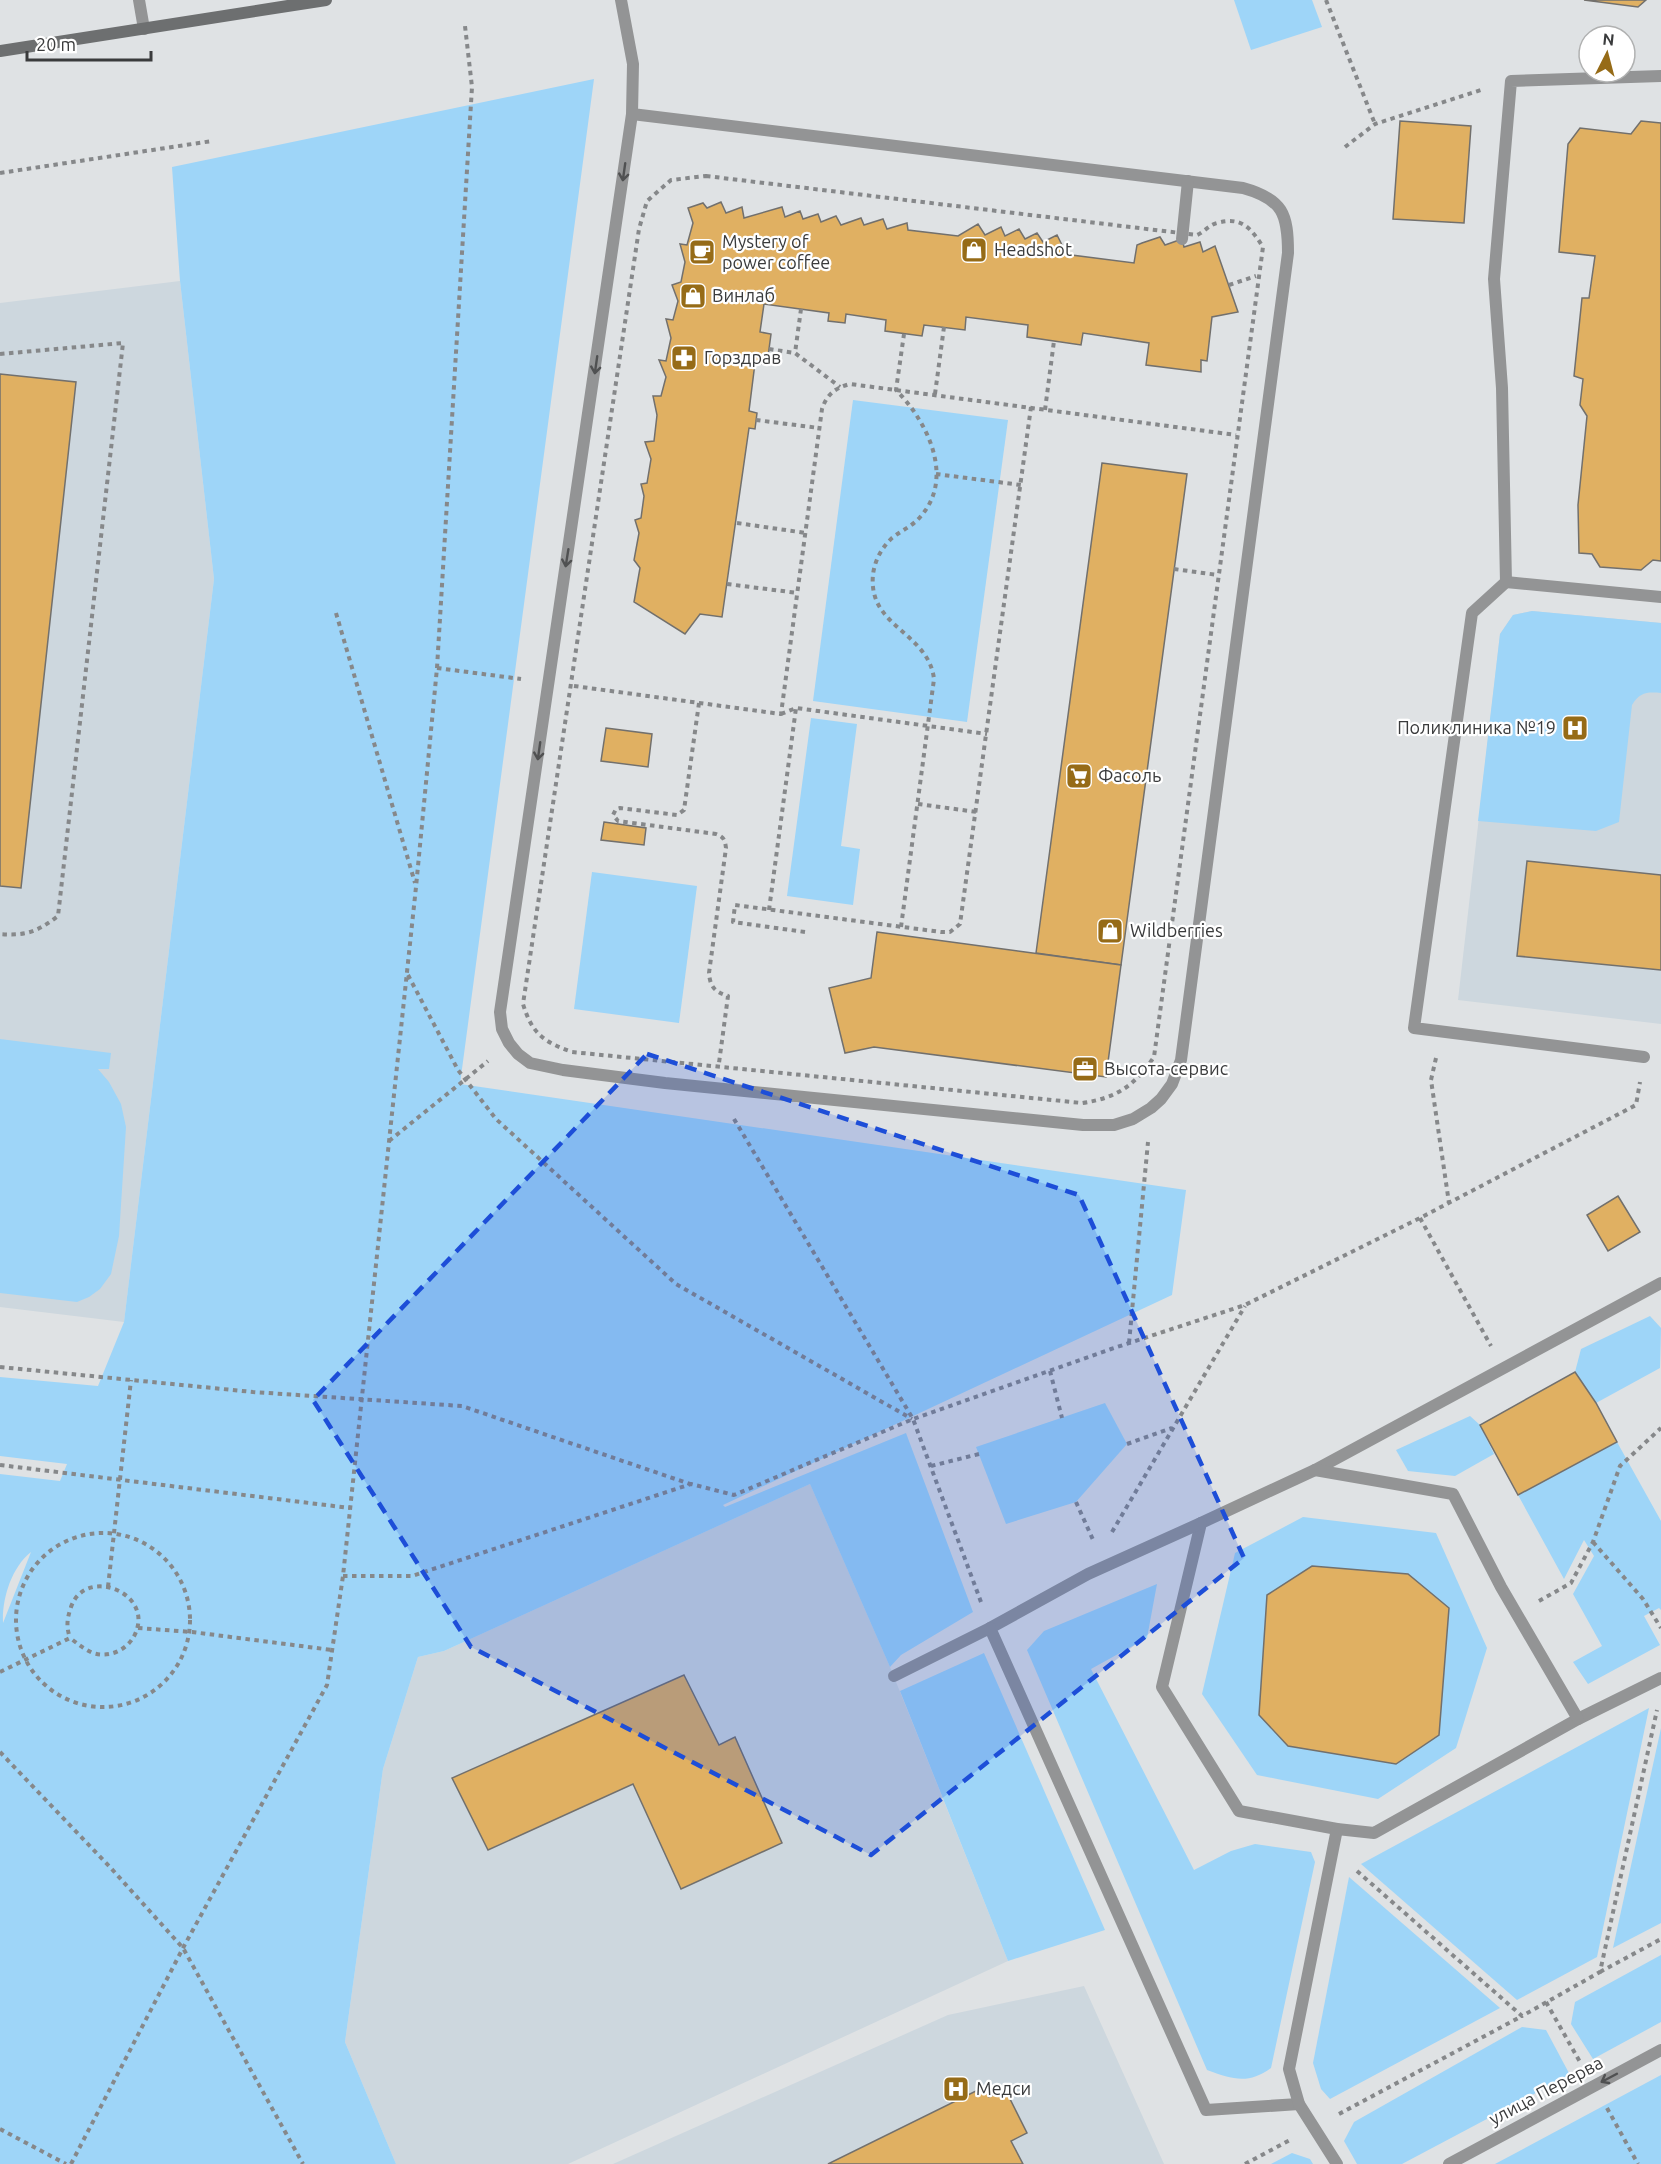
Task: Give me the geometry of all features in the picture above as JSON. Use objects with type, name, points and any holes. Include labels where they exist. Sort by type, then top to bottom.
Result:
[{"type":"main road","points":[[0,51],[326,0]]},
{"type":"street","points":[[139,0],[144,29]]},
{"type":"street","points":[[621,0],[633,64],[632,114],[500,1012],[502,1029],[509,1043],[530,1063],[563,1070],[715,1088],[1083,1125],[1114,1125],[1133,1119],[1161,1099],[1172,1084],[1181,1060],[1288,253],[1288,224],[1279,207],[1262,193],[1243,188],[632,114]]},
{"type":"street","points":[[1506,582],[1502,388],[1494,279],[1511,81],[1661,76]]},
{"type":"street","points":[[1182,236],[1188,181]]},
{"type":"street","points":[[1644,1057],[1414,1028],[1472,613],[1506,582],[1661,597]]},
{"type":"street","points":[[894,1676],[990,1628],[1088,1574],[1315,1470],[1661,1283]]},
{"type":"street","points":[[1315,1470],[1453,1494],[1502,1587],[1578,1719]]},
{"type":"street","points":[[1201,1522],[1162,1687],[1239,1811],[1374,1833],[1578,1719],[1661,1678]]},
{"type":"street","points":[[990,1628],[1206,2110],[1299,2104]]},
{"type":"street","points":[[1337,1828],[1289,2069],[1299,2104],[1337,2164]]},
{"type":"street","name":"улица Перерва","points":[[1449,2164],[1661,2050]]},
{"type":"path","points":[[1326,0],[1375,124]]},
{"type":"path","points":[[71,2164],[183,1948],[327,1685],[350,1508],[437,668],[472,87],[465,26]]},
{"type":"path","points":[[1346,147],[1375,124],[1511,81]]},
{"type":"path","points":[[0,173],[212,141]]},
{"type":"path","points":[[671,180],[706,176],[1182,236],[1203,233],[1215,223],[1235,221],[1252,230],[1263,247]]},
{"type":"path","points":[[1229,285],[1259,275]]},
{"type":"path","points":[[795,353],[801,309]]},
{"type":"path","points":[[935,395],[945,327]]},
{"type":"path","points":[[902,927],[934,679],[931,663],[924,651],[885,615],[877,603],[873,589],[873,576],[874,566],[884,547],[894,537],[908,530],[928,507],[936,474],[934,450],[920,420],[896,390],[904,334]]},
{"type":"path","points":[[1045,410],[1054,341]]},
{"type":"path","points":[[0,354],[123,344],[58,916],[22,936],[0,934]]},
{"type":"path","points":[[769,349],[795,353],[840,387]]},
{"type":"path","points":[[781,714],[819,428],[826,399],[840,387],[850,384],[1264,439]]},
{"type":"path","points":[[805,932],[733,922],[735,905],[950,932],[960,924],[1031,408]]},
{"type":"path","points":[[756,420],[819,428]]},
{"type":"path","points":[[936,474],[1021,485]]},
{"type":"path","points":[[737,524],[806,533]]},
{"type":"path","points":[[1174,569],[1219,576]]},
{"type":"path","points":[[727,584],[798,593]]},
{"type":"path","points":[[336,613],[416,887]]},
{"type":"path","points":[[437,668],[549,683]]},
{"type":"path","points":[[571,686],[781,714],[796,708],[987,734]]},
{"type":"path","points":[[699,703],[684,810],[677,815],[620,808],[616,809],[613,815],[618,821],[716,834],[725,840],[726,848],[709,973],[710,983],[716,992],[728,996],[715,1088],[913,1419],[990,1628]]},
{"type":"path","points":[[769,910],[796,708]]},
{"type":"path","points":[[918,804],[977,812]]},
{"type":"path","points":[[407,973],[458,1070],[496,1119],[676,1284],[913,1419]]},
{"type":"path","points":[[524,1004],[528,1022],[539,1036],[555,1046],[572,1052]]},
{"type":"path","points":[[1442,1032],[1431,1080],[1449,1203]]},
{"type":"path","points":[[389,1141],[509,1043]]},
{"type":"path","points":[[0,1367],[253,1392],[462,1406],[691,1484],[734,1495],[913,1419],[1245,1305],[1420,1218],[1636,1105],[1644,1057]]},
{"type":"path","points":[[1063,1101],[1082,1103],[1099,1101],[1122,1092],[1140,1077],[1154,1058]]},
{"type":"path","points":[[1129,1344],[1151,1108]]},
{"type":"path","points":[[1420,1218],[1503,1368]]},
{"type":"path","points":[[1088,1574],[1245,1305]]},
{"type":"path","points":[[1050,1371],[1062,1418]]},
{"type":"path","points":[[108,1587],[131,1380]]},
{"type":"path","points":[[1126,1444],[1173,1428]]},
{"type":"path","points":[[1535,1603],[1571,1583],[1593,1542],[1620,1466],[1661,1428]]},
{"type":"path","points":[[931,1466],[979,1454]]},
{"type":"path","points":[[0,1465],[350,1508]]},
{"type":"path","points":[[342,1576],[412,1576],[691,1484]]},
{"type":"path","points":[[1076,1502],[1100,1554]]},
{"type":"path","points":[[85,1535],[115,1536],[148,1547],[178,1569],[190,1599],[192,1632],[178,1666],[157,1690],[115,1707],[90,1705],[62,1697],[40,1683],[17,1641],[15,1621],[17,1601],[23,1580],[39,1561],[58,1546],[85,1535]]},
{"type":"path","points":[[1593,1542],[1643,1599],[1661,1628]]},
{"type":"path","points":[[96,1585],[124,1593],[134,1602],[139,1616],[138,1628],[132,1641],[124,1649],[109,1654],[96,1653],[82,1647],[70,1638],[66,1625],[73,1600],[82,1590],[96,1585]]},
{"type":"path","points":[[138,1628],[192,1632],[332,1650]]},
{"type":"path","points":[[0,1672],[70,1638]]},
{"type":"path","points":[[1600,1972],[1659,1702]]},
{"type":"path","points":[[0,1752],[109,1866],[183,1948],[303,2164]]},
{"type":"path","points":[[1334,1851],[1522,2016]]},
{"type":"path","points":[[1245,2164],[1661,1939]]},
{"type":"path","points":[[1546,2002],[1581,2064]]},
{"type":"path","points":[[1605,2105],[1638,2164]]},
{"type":"path","points":[[0,2129],[66,2164]]},
{"type":"highlighted area","points":[[647,1054],[1079,1195],[1244,1558],[871,1855],[471,1647],[313,1400]]},
{"type":"shaded area","points":[[1234,0],[1312,0],[1322,27],[1251,50]]},
{"type":"shaded area","points":[[594,79],[460,1084],[1186,1190],[1172,1295],[723,1505],[725,1507],[906,1433],[973,1612],[901,1655],[890,1667],[810,1484],[444,1651],[418,1657],[383,1769],[345,2042],[396,2164],[0,2164],[0,1474],[60,1481],[67,1464],[0,1456],[0,1377],[98,1386],[124,1322],[214,579],[180,281],[172,167]],"holes":[[[31,1552],[3,1623],[4,1604],[9,1584],[18,1566]]]},
{"type":"shaded area","points":[[180,281],[214,579],[124,1322],[0,1307],[0,303]]},
{"type":"shaded area","points":[[853,400],[1008,420],[967,722],[813,701]]},
{"type":"shaded area","name":"Поликлиника №19","points":[[1532,611],[1661,623],[1661,1024],[1458,1000],[1500,634],[1513,615]]},
{"type":"shaded area","points":[[1532,611],[1661,623],[1661,693],[1644,694],[1632,705],[1619,822],[1596,831],[1478,821],[1500,634],[1513,615]]},
{"type":"shaded area","points":[[811,718],[857,724],[841,846],[860,849],[853,905],[787,896]]},
{"type":"shaded area","points":[[592,872],[697,886],[679,1023],[574,1009]]},
{"type":"shaded area","points":[[0,1039],[111,1053],[109,1069],[98,1069],[109,1082],[121,1104],[126,1127],[119,1236],[111,1274],[100,1289],[77,1302],[0,1293]]},
{"type":"shaded area","points":[[1650,1316],[1661,1328],[1660,1368],[1596,1403],[1575,1372],[1581,1349]]},
{"type":"shaded area","points":[[1105,1403],[1127,1444],[1076,1502],[1006,1524],[976,1447]]},
{"type":"shaded area","points":[[1470,1416],[1480,1425],[1494,1454],[1455,1476],[1408,1471],[1396,1450]]},
{"type":"shaded area","points":[[1617,1442],[1661,1521],[1661,1610],[1659,1608],[1644,1616],[1660,1645],[1588,1684],[1573,1662],[1602,1646],[1573,1594],[1594,1556],[1584,1540],[1564,1579],[1518,1495]]},
{"type":"shaded area","points":[[810,1484],[890,1667],[1008,1961],[568,2164],[396,2164],[345,2042],[383,1769],[418,1657],[444,1651]]},
{"type":"shaded area","points":[[1303,1517],[1436,1533],[1487,1648],[1456,1748],[1378,1799],[1257,1775],[1202,1694],[1235,1553]]},
{"type":"shaded area","points":[[1157,1584],[1147,1638],[1091,1669],[1194,1870],[1231,1851],[1255,1844],[1311,1852],[1315,1862],[1271,2068],[1255,2077],[1232,2078],[1207,2070],[1027,1650],[1044,1631]]},
{"type":"shaded area","points":[[984,1653],[1105,1930],[1008,1961],[900,1691]]},
{"type":"shaded area","points":[[1649,1708],[1597,1957],[1517,2000],[1361,1864]]},
{"type":"shaded area","points":[[1661,1728],[1661,1923],[1613,1948]]},
{"type":"shaded area","points":[[1349,1877],[1500,2008],[1330,2099],[1321,2089],[1313,2063]]},
{"type":"shaded area","points":[[1661,1955],[1661,2022],[1593,2059],[1571,2024],[1575,2002]]},
{"type":"shaded area","name":"Медси","points":[[1084,1986],[1164,2164],[613,2164],[948,2015]]},
{"type":"shaded area","points":[[1522,2027],[1546,2030],[1570,2075],[1402,2164],[1357,2164],[1344,2141],[1354,2122]]},
{"type":"shaded area","points":[[1661,2075],[1661,2164],[1495,2164]]},
{"type":"shaded area","points":[[1292,2153],[1310,2159],[1313,2164],[1271,2164]]},
{"type":"building","points":[[1584,0],[1646,0],[1638,7]]},
{"type":"building","points":[[1400,121],[1471,126],[1464,223],[1393,219]]},
{"type":"building","points":[[1641,121],[1661,123],[1661,561],[1653,560],[1641,570],[1600,567],[1592,554],[1579,553],[1578,505],[1587,416],[1580,405],[1583,379],[1574,376],[1582,298],[1589,298],[1595,256],[1559,252],[1568,144],[1580,128],[1631,134]]},
{"type":"building","points":[[721,202],[726,213],[742,207],[744,218],[782,207],[785,217],[800,211],[803,219],[818,214],[821,222],[836,216],[841,225],[861,218],[864,225],[883,219],[887,229],[907,223],[908,230],[958,236],[978,224],[985,235],[1001,227],[1005,236],[1019,229],[1025,239],[1037,233],[1043,242],[1057,235],[1064,254],[1134,263],[1137,245],[1160,237],[1165,245],[1182,239],[1184,247],[1200,242],[1203,252],[1215,246],[1238,312],[1212,317],[1207,361],[1201,360],[1201,372],[1146,365],[1149,343],[1083,333],[1081,345],[1027,337],[1028,325],[966,317],[965,330],[924,325],[922,336],[885,331],[886,320],[846,314],[845,323],[828,321],[829,313],[764,304],[760,332],[771,334],[767,364],[755,363],[749,411],[757,413],[755,429],[749,428],[722,617],[700,614],[685,634],[634,602],[640,568],[634,560],[639,533],[635,520],[641,518],[644,496],[641,484],[647,483],[651,459],[645,442],[654,441],[657,415],[653,396],[661,396],[666,377],[659,360],[666,361],[671,338],[666,319],[673,320],[678,301],[672,285],[681,282],[685,262],[680,244],[687,245],[693,223],[688,208],[703,203],[707,208]]},
{"type":"building","points":[[0,374],[76,382],[21,888],[0,886]]},
{"type":"building","points":[[1102,463],[1187,474],[1121,965],[1036,953]]},
{"type":"building","points":[[606,728],[652,734],[648,767],[601,761]]},
{"type":"building","points":[[604,822],[646,828],[644,845],[601,840]]},
{"type":"building","points":[[1527,861],[1661,875],[1661,970],[1517,956]]},
{"type":"building","points":[[877,932],[1121,965],[1106,1077],[874,1047],[845,1053],[829,988],[871,978]]},
{"type":"building","points":[[1618,1196],[1640,1232],[1608,1251],[1587,1215]]},
{"type":"building","points":[[1575,1372],[1596,1403],[1617,1442],[1518,1495],[1480,1425]]},
{"type":"building","points":[[1312,1566],[1408,1574],[1449,1608],[1439,1735],[1396,1764],[1288,1746],[1259,1715],[1267,1595]]},
{"type":"building","points":[[684,1675],[719,1745],[735,1737],[782,1843],[681,1889],[633,1784],[488,1850],[452,1778]]},
{"type":"building","points":[[984,2087],[989,2097],[1005,2089],[1027,2133],[1011,2141],[1023,2164],[828,2164]]},
{"type":"place","name":"Headshot","points":[[974,250]]},
{"type":"place","name":"Mystery of power coffee","points":[[702,252]]},
{"type":"place","name":"Винлаб","points":[[693,296]]},
{"type":"place","name":"Горздрав","points":[[684,358]]},
{"type":"place","name":"Поликлиника №19","points":[[1575,728]]},
{"type":"place","name":"Фасоль","points":[[1079,776]]},
{"type":"place","name":"Wildberries","points":[[1110,931]]},
{"type":"place","name":"Высота-сервис","points":[[1085,1069]]},
{"type":"place","name":"Медси","points":[[956,2089]]}]
